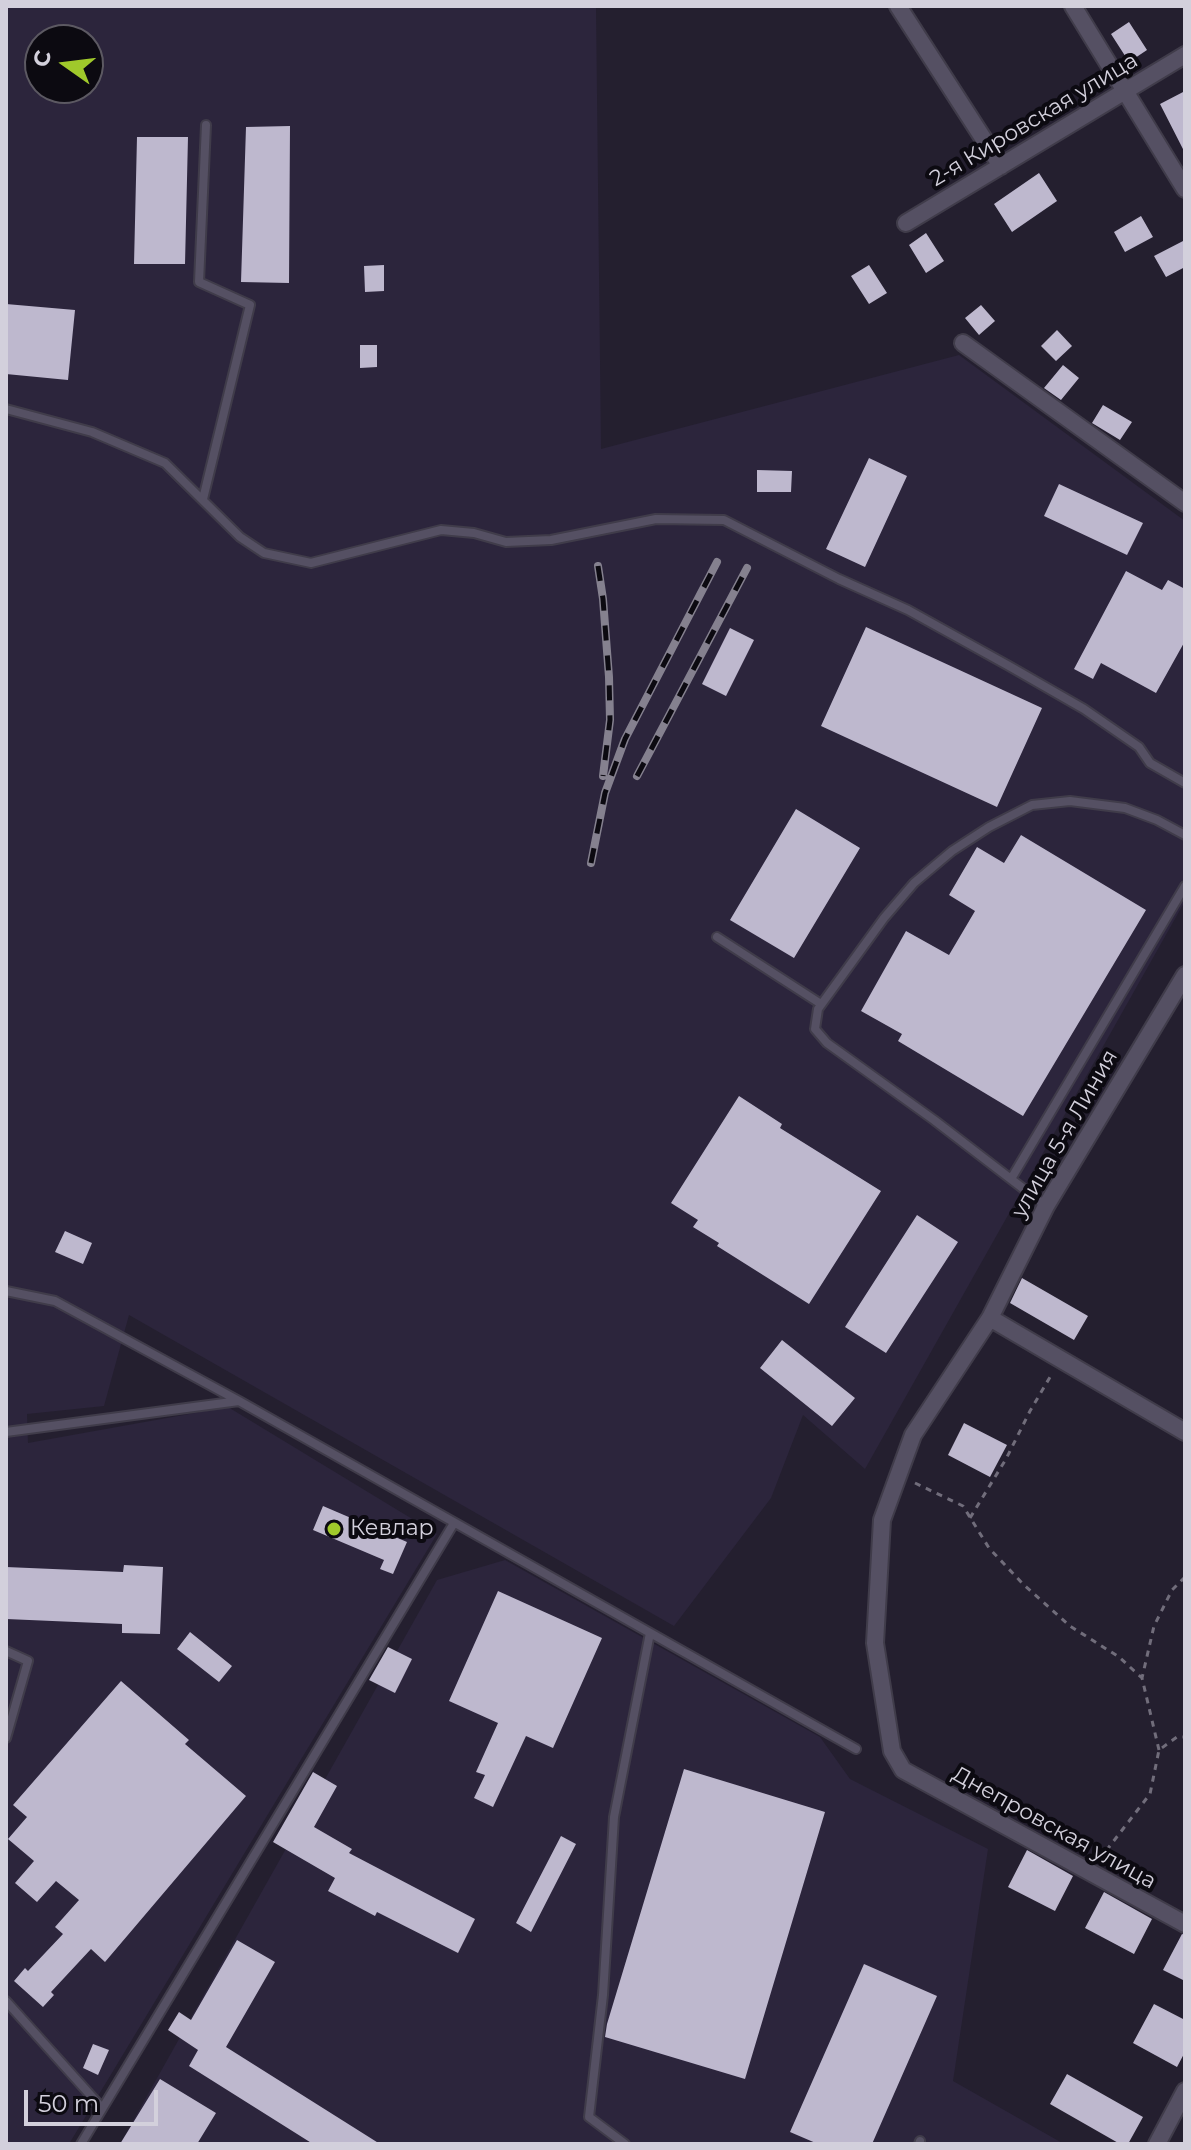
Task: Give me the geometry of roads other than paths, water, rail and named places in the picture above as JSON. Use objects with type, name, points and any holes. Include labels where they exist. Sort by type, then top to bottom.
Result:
[{"type":"street","points":[[898,6],[1001,166]]},
{"type":"street","points":[[1073,6],[1185,189]]},
{"type":"street","name":"2-я Кировская улица","points":[[906,223],[1185,55]]},
{"type":"street","points":[[963,343],[1185,503]]},
{"type":"street","name":"улица 5-я Линия","points":[[903,1770],[892,1751],[875,1643],[882,1520],[913,1435],[990,1318],[1046,1206],[1185,975]]},
{"type":"street","points":[[990,1318],[1185,1432]]},
{"type":"street","name":"Днепровская улица","points":[[903,1770],[1185,1924]]},
{"type":"street","points":[[1157,2144],[1185,2091]]},
{"type":"lane","points":[[203,499],[250,305],[199,282],[206,125]]},
{"type":"lane","points":[[6,409],[92,432],[165,463],[240,537],[264,553],[311,563],[441,530],[474,533],[506,542],[551,540],[656,519],[724,520],[839,579],[908,610],[1009,666],[1095,717],[1139,747],[1150,763],[1185,783]]},
{"type":"lane","points":[[1046,1206],[819,1036],[815,1018],[821,1004],[884,918],[914,883],[952,851],[1032,805],[1070,801],[1125,808],[1185,835]]},
{"type":"lane","points":[[1011,1179],[1185,886]]},
{"type":"lane","points":[[717,937],[821,1004]]},
{"type":"lane","points":[[6,1291],[55,1301],[239,1401],[856,1749]]},
{"type":"lane","points":[[6,1432],[239,1401]]},
{"type":"lane","points":[[81,2144],[454,1523]]},
{"type":"lane","points":[[625,2144],[589,2117],[603,1995],[614,1817],[650,1633]]},
{"type":"lane","points":[[6,1651],[28,1661],[6,1738]]},
{"type":"lane","points":[[6,2001],[102,2108]]},
{"type":"railway","points":[[591,863],[605,793],[625,739],[717,562]]},
{"type":"railway","points":[[598,566],[609,677],[610,720],[603,776]]},
{"type":"railway","points":[[637,776],[747,568]]},
{"type":"place","name":"Кевлар","points":[[334,1529]]}]
